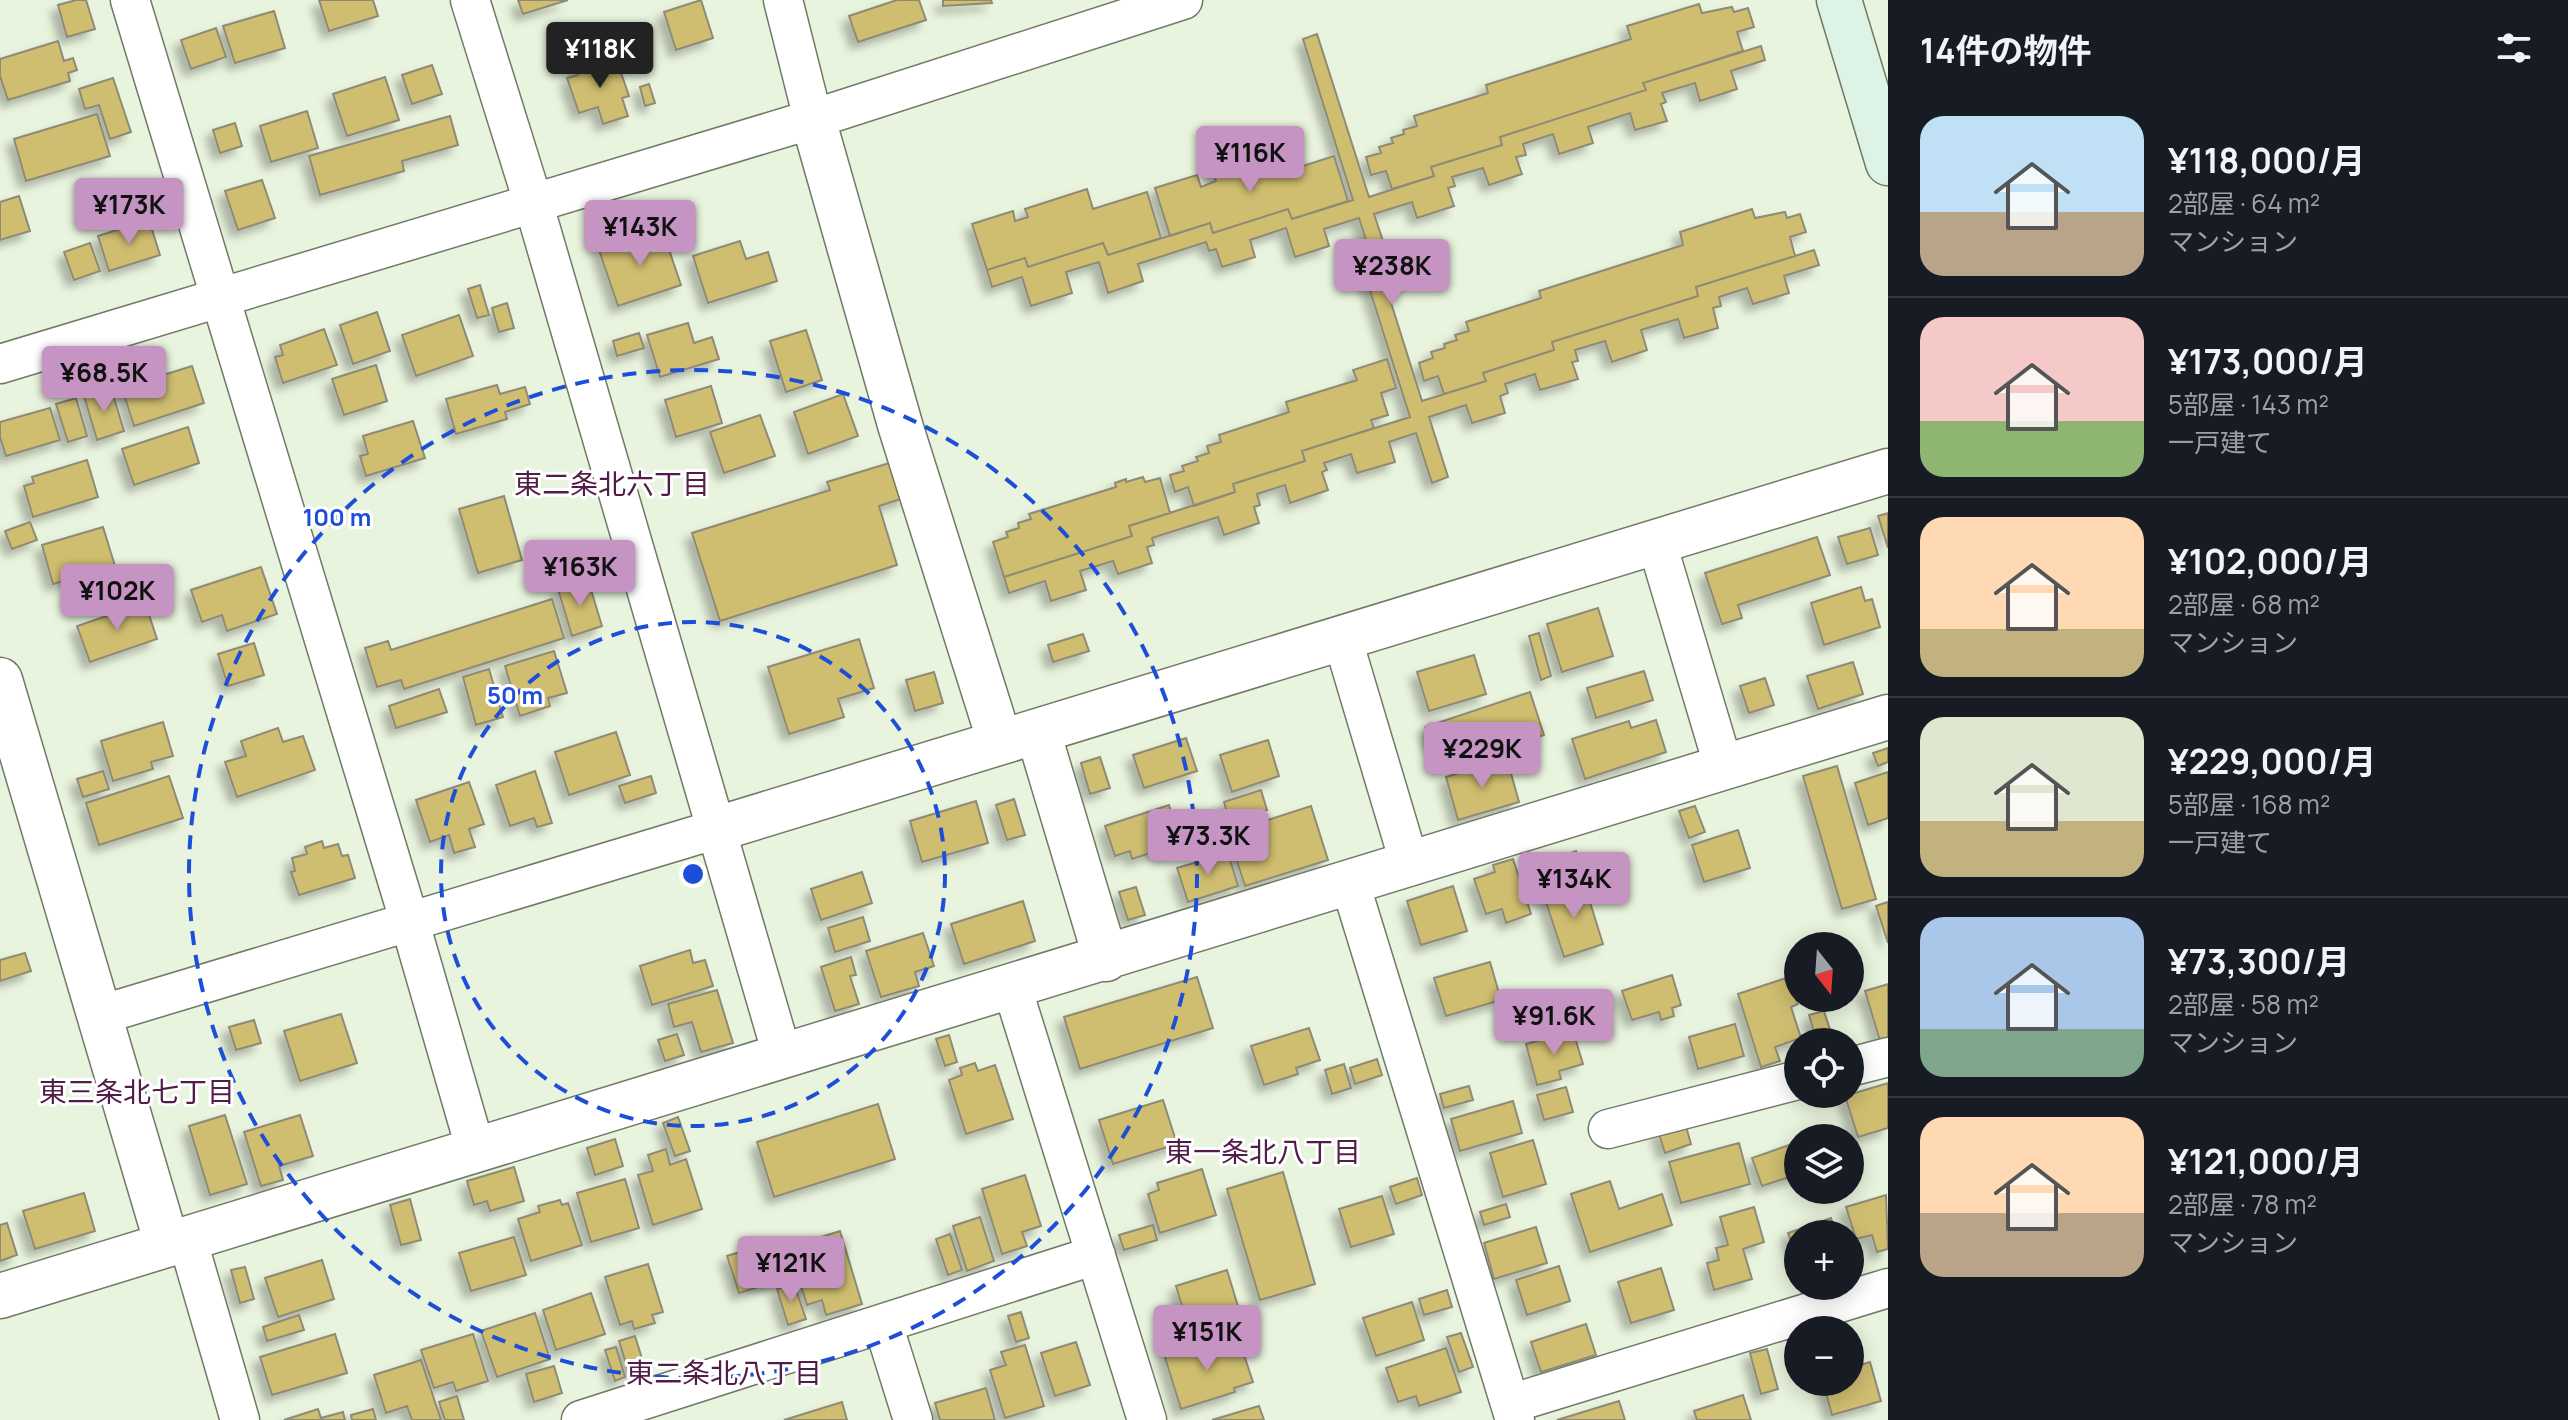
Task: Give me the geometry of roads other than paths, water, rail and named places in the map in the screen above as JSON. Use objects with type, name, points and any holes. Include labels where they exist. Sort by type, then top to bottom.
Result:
[{"type":"main road","points":[[1839,0],[1888,163]]},
{"type":"street","points":[[130,0],[222,297],[476,1151]]},
{"type":"street","points":[[470,0],[533,202],[783,1058]]},
{"type":"street","points":[[783,0],[813,119],[901,428],[1106,959]]},
{"type":"street","points":[[0,364],[813,119],[1162,3]]},
{"type":"street","points":[[100,1015],[1888,471]]},
{"type":"street","points":[[1656,540],[1724,768]]},
{"type":"street","points":[[1342,637],[1410,865]]},
{"type":"street","points":[[0,680],[100,1015],[240,1420]]},
{"type":"street","points":[[0,1296],[1888,717]]},
{"type":"street","points":[[1350,883],[1513,1412],[1888,1288]]},
{"type":"street","points":[[1012,987],[1147,1420]]},
{"type":"street","points":[[1864,1063],[1888,1057]]},
{"type":"street","points":[[1608,1129],[1784,1084]]},
{"type":"street","points":[[581,1420],[1096,1255]]},
{"type":"street","points":[[883,1324],[913,1420]]},
{"type":"district","name":"東二条北六丁目","points":[[612,483]]},
{"type":"district","name":"東三条北七丁目","points":[[137,1091]]},
{"type":"district","name":"東一条北八丁目","points":[[1263,1151]]},
{"type":"district","name":"東二条北八丁目","points":[[724,1372]]}]
